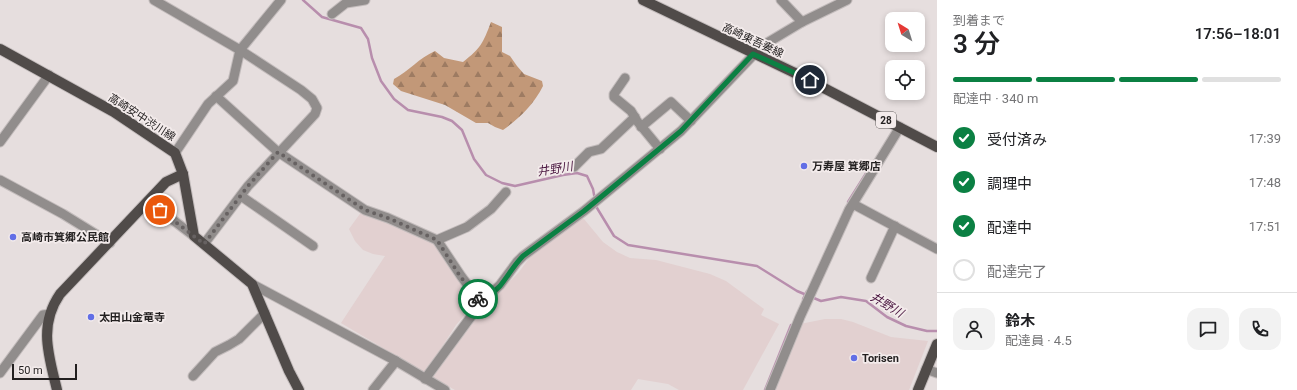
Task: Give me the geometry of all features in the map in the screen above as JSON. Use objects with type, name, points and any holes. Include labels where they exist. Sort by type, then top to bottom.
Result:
[{"type":"main road","name":"高崎東吾妻線","points":[[642,0],[803,77],[937,147]]},
{"type":"main road","name":"高崎安中渋川線","points":[[0,49],[114,112],[175,153],[183,174],[194,236]]},
{"type":"main road","points":[[57,390],[48,352],[47,339],[50,314],[53,304],[60,294],[110,243],[166,182],[183,174]]},
{"type":"main road","points":[[194,236],[252,284],[299,390]]},
{"type":"main road","points":[[918,390],[937,344]]},
{"type":"street","points":[[154,0],[240,50],[301,90],[312,99],[317,108],[315,114],[278,152],[241,196],[204,244]]},
{"type":"street","points":[[175,153],[202,111],[233,81],[240,50],[281,0]]},
{"type":"street","points":[[332,14],[346,3],[365,0]]},
{"type":"street","points":[[781,0],[802,22]]},
{"type":"street","points":[[425,379],[481,303],[500,285],[523,256],[591,205],[660,149],[691,121],[753,54],[772,38],[847,0]]},
{"type":"street","points":[[0,142],[49,75]]},
{"type":"street","points":[[625,78],[614,94],[614,97],[631,111],[641,128],[660,149]]},
{"type":"street","points":[[216,96],[278,152],[365,210],[388,218],[437,240],[460,276],[481,303]]},
{"type":"street","points":[[641,128],[671,102],[691,121]]},
{"type":"street","points":[[574,167],[589,152],[601,149],[635,117]]},
{"type":"street","points":[[770,390],[810,297],[853,204],[900,127]]},
{"type":"street","points":[[0,180],[63,214],[110,243]]},
{"type":"street","points":[[437,240],[467,227],[491,210],[506,192]]},
{"type":"street","points":[[241,196],[313,246]]},
{"type":"street","points":[[148,201],[194,236]]},
{"type":"street","points":[[853,204],[937,249]]},
{"type":"street","points":[[871,278],[896,226]]},
{"type":"street","points":[[252,284],[396,361],[445,390]]},
{"type":"street","points":[[193,376],[215,352],[239,339],[265,313]]},
{"type":"street","points":[[0,373],[43,315],[50,314]]},
{"type":"street","points":[[373,390],[396,361]]},
{"type":"street","points":[[926,368],[937,374]]},
{"type":"shaded area","points":[[362,211],[430,240],[437,246],[476,302],[456,325],[425,373],[341,323],[385,256],[373,254],[363,250],[355,241],[349,229]]},
{"type":"shaded area","points":[[581,218],[584,219],[603,242],[617,252],[630,258],[656,260],[710,274],[726,281],[764,309],[761,315],[779,324],[743,390],[679,390],[668,384],[638,379],[631,390],[455,390],[432,377],[452,346],[486,305],[519,272],[530,257]]},
{"type":"shaded area","name":"Torisen","points":[[825,319],[841,319],[853,322],[891,337],[928,341],[909,390],[774,390],[800,324]]},
{"type":"green space","points":[[491,22],[502,27],[502,52],[510,56],[524,74],[542,81],[543,86],[526,110],[503,130],[488,123],[476,123],[445,105],[401,91],[393,84],[394,79],[424,57],[435,51],[444,58],[463,62],[481,45]]},
{"type":"waterway","name":"井野川","points":[[303,0],[322,17],[361,28],[368,39],[372,58],[381,81],[394,99],[408,110],[442,117],[452,121],[462,130],[474,159],[486,175],[502,183],[515,186],[577,173],[587,176],[593,189],[595,200]]},
{"type":"waterway","points":[[848,202],[870,167]]},
{"type":"waterway","name":"井野川","points":[[596,205],[614,236],[628,245],[757,266],[797,291],[821,301],[841,297],[866,301],[887,317],[906,326],[927,331],[937,331]]},
{"type":"waterway","name":"井野川","points":[[803,299],[807,291]]},
{"type":"waterway","points":[[765,390],[791,325]]},
{"type":"way so far","points":[[160,210],[204,244],[248,186],[278,152],[365,210],[388,218],[437,240],[460,276],[478,299]]},
{"type":"place","name":"万寿屋 箕郷店","points":[[804,166]]},
{"type":"place","name":"高崎市箕郷公民館","points":[[13,237]]},
{"type":"place","name":"太田山金竜寺","points":[[91,317]]},
{"type":"place","name":"Torisen","points":[[854,358]]},
{"type":"route","points":[[478,299],[481,303],[500,285],[523,256],[584,211],[681,131],[753,54],[810,80]]}]
